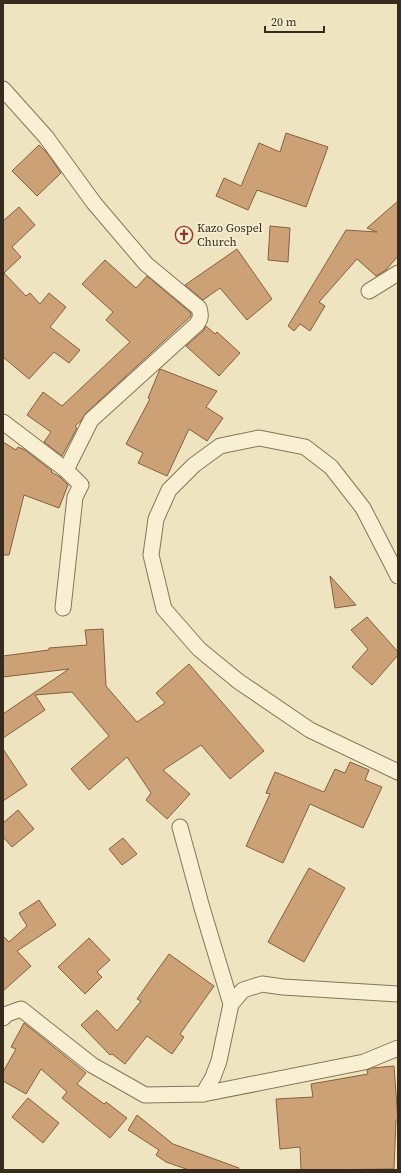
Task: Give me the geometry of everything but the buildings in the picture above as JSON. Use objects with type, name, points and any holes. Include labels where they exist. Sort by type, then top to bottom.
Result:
[{"type":"street","points":[[3,89],[46,137],[94,203],[146,264],[199,308],[201,314],[201,318],[197,324],[91,420],[66,470]]},
{"type":"street","points":[[370,291],[398,273]]},
{"type":"street","points":[[3,422],[66,470],[81,485],[74,497],[63,608]]},
{"type":"street","points":[[398,576],[363,508],[331,467],[305,447],[259,438],[220,446],[194,465],[169,490],[156,519],[151,555],[164,609],[199,649],[238,681],[310,730],[398,772]]},
{"type":"street","points":[[180,827],[202,908],[231,1004],[219,1061],[214,1077],[203,1094]]},
{"type":"street","points":[[231,1004],[243,990],[262,984],[283,987],[398,994]]},
{"type":"street","points":[[3,1018],[7,1014],[22,1009],[92,1065],[145,1095],[203,1094],[364,1062],[398,1048]]},
{"type":"place","name":"Kazo Gospel Church","points":[[184,235]]}]
